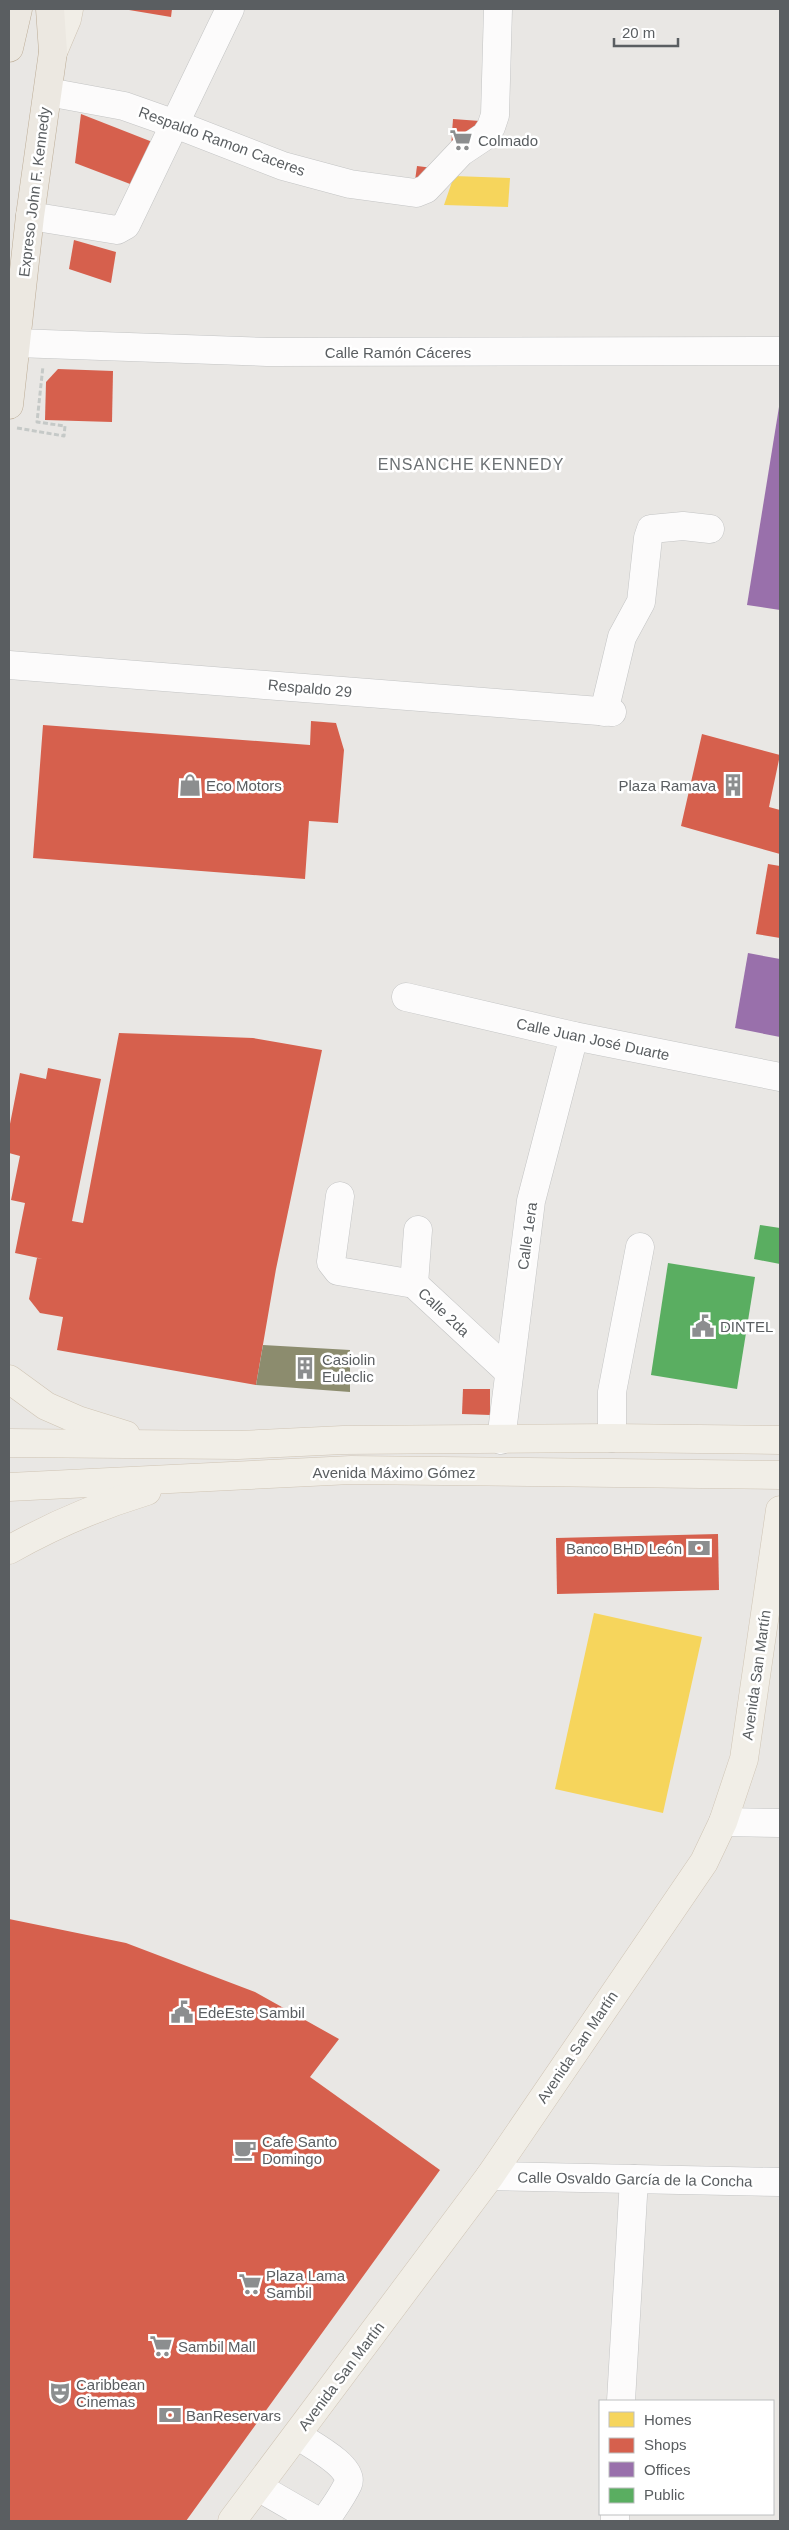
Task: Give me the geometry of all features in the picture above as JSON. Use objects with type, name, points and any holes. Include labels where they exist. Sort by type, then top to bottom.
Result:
[{"type":"highway","points":[[9,48],[18,9]]},
{"type":"highway","name":"Expreso John F. Kennedy","points":[[9,405],[30,216],[53,52],[50,9]]},
{"type":"main road","points":[[53,52],[67,19],[69,9]]},
{"type":"main road","points":[[9,1379],[46,1406],[78,1420],[123,1434],[172,1444]]},
{"type":"main road","name":"Avenida Máximo Gómez","points":[[9,1442],[238,1445],[343,1440],[612,1438],[780,1440]]},
{"type":"main road","name":"Avenida Máximo Gómez","points":[[9,1487],[351,1470],[780,1475]]},
{"type":"main road","points":[[9,1550],[51,1526],[110,1503],[186,1479]]},
{"type":"main road","name":"Avenida San Martín","points":[[232,2521],[490,2176],[704,1862],[723,1822],[744,1759],[773,1595],[780,1510]]},
{"type":"street","points":[[30,216],[117,230],[126,225],[230,9]]},
{"type":"street","name":"Respaldo Ramon Caceres","points":[[48,92],[124,106],[283,166],[350,184],[416,193],[426,188],[461,152],[485,136],[491,127],[495,114],[498,9]]},
{"type":"street","name":"Calle Ramón Cáceres","points":[[16,343],[267,352],[780,351]]},
{"type":"street","name":"Respaldo 29","points":[[9,665],[608,712],[622,637],[641,602],[648,538],[651,529],[683,526],[710,529]]},
{"type":"street","name":"Calle Juan José Duarte","points":[[406,997],[574,1036],[780,1077]]},
{"type":"street","name":"Calle 1era","points":[[502,1440],[531,1201],[574,1036]]},
{"type":"street","name":"Calle 2da","points":[[340,1196],[331,1262],[338,1271],[414,1284],[509,1372]]},
{"type":"street","points":[[414,1284],[418,1230]]},
{"type":"street","points":[[612,1438],[612,1392],[640,1247]]},
{"type":"street","points":[[723,1822],[780,1823]]},
{"type":"street","name":"Calle Osvaldo García de la Concha","points":[[490,2176],[780,2182]]},
{"type":"street","points":[[621,2400],[634,2179]]},
{"type":"street","points":[[297,2435],[342,2466],[348,2474],[348,2483],[324,2521]]},
{"type":"street","points":[[258,2488],[317,2521]]},
{"type":"path","points":[[9,427],[64,436],[65,426],[37,422],[46,343]]},
{"type":"building: Homes","points":[[454,176],[510,178],[508,207],[444,205]]},
{"type":"building: Homes","points":[[594,1613],[702,1637],[663,1813],[555,1789]]},
{"type":"building: Shops","points":[[123,9],[172,9],[171,17]]},
{"type":"building: Shops","points":[[81,114],[155,143],[138,187],[75,163]]},
{"type":"building: Shops","name":"Colmado","points":[[453,119],[480,121],[479,133],[451,148]]},
{"type":"building: Shops","points":[[417,166],[433,168],[414,188]]},
{"type":"building: Shops","points":[[74,240],[116,252],[111,283],[69,269]]},
{"type":"building: Shops","points":[[58,369],[113,371],[112,422],[45,420],[46,382]]},
{"type":"building: Shops","name":"Eco Motors","points":[[311,721],[336,723],[344,750],[338,823],[309,821],[305,879],[33,858],[43,725],[310,745]]},
{"type":"building: Shops","name":"Plaza Ramava","points":[[702,734],[780,755],[769,807],[780,810],[780,854],[681,826]]},
{"type":"building: Shops","points":[[768,864],[780,866],[780,938],[756,934]]},
{"type":"building: Shops","points":[[119,1033],[253,1038],[322,1050],[276,1269],[256,1385],[57,1350],[63,1317],[40,1313],[29,1299],[37,1258],[43,1259],[15,1253],[25,1203],[11,1200],[20,1156],[9,1153],[9,1129],[20,1073],[46,1079],[48,1068],[101,1079],[72,1221],[83,1223]]},
{"type":"building: Shops","points":[[463,1389],[490,1389],[490,1415],[462,1414]]},
{"type":"building: Shops","points":[[718,1534],[719,1590],[557,1594],[556,1538]]},
{"type":"building: Shops","name":"Sambil Mall","points":[[9,1919],[126,1943],[255,1992],[339,2039],[310,2077],[440,2170],[186,2521],[9,2521]]},
{"type":"building: Offices","points":[[780,407],[780,610],[747,605]]},
{"type":"building: Offices","points":[[748,953],[780,959],[780,1037],[735,1028]]},
{"type":"building: Public","points":[[760,1225],[780,1228],[780,1264],[754,1259]]},
{"type":"building: Public","name":"DINTEL","points":[[668,1263],[755,1277],[737,1389],[651,1375]]},
{"type":"building: Industry","name":"Casiolin Euleclic","points":[[263,1345],[350,1350],[350,1392],[256,1385]]},
{"type":"place","name":"Colmado","points":[[461,140]]},
{"type":"place","name":"Eco Motors","points":[[190,785]]},
{"type":"place","name":"Plaza Ramava","points":[[733,785]]},
{"type":"place","name":"DINTEL","points":[[703,1326]]},
{"type":"place","name":"Casiolin Euleclic","points":[[305,1368]]},
{"type":"place","name":"Banco BHD León","points":[[699,1548]]},
{"type":"place","name":"EdeEste Sambil","points":[[182,2012]]},
{"type":"place","name":"Cafe Santo Domingo","points":[[245,2150]]},
{"type":"place","name":"Plaza Lama Sambil","points":[[250,2284]]},
{"type":"place","name":"Sambil Mall","points":[[161,2346]]},
{"type":"place","name":"Caribbean Cinemas","points":[[60,2393]]},
{"type":"place","name":"BanReservars","points":[[170,2415]]},
{"type":"district","name":"ENSANCHE KENNEDY","points":[[471,464]]}]
